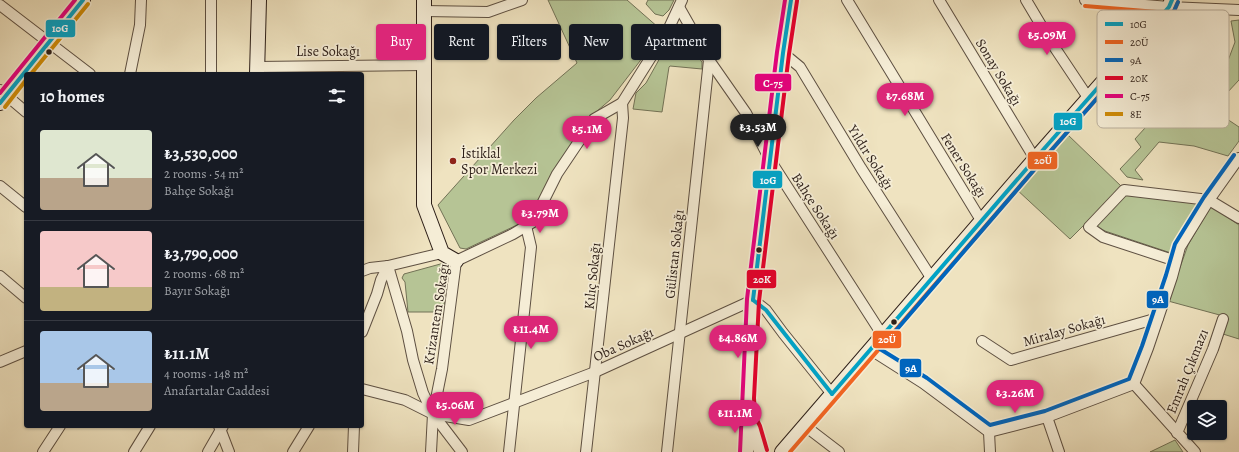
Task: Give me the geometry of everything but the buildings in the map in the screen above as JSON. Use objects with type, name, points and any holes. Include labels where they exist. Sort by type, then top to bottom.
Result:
[{"type":"street","points":[[24,111],[2,96],[83,0]]},
{"type":"street","points":[[130,72],[140,25],[141,0]]},
{"type":"street","points":[[211,0],[211,72]]},
{"type":"street","points":[[257,70],[259,0]]},
{"type":"street","points":[[456,261],[442,252],[424,206],[424,6],[488,12],[522,0]]},
{"type":"street","points":[[746,452],[749,418],[748,398],[753,300],[783,53],[791,0]]},
{"type":"street","name":"Fener Sokağı","points":[[847,0],[982,222]]},
{"type":"street","name":"Sonay Sokağı","points":[[939,0],[1036,159]]},
{"type":"street","points":[[1026,0],[1051,42],[1089,99]]},
{"type":"street","points":[[1085,0],[1170,4],[1239,10]]},
{"type":"street","name":"Bahçe Sokağı","points":[[680,4],[690,24]]},
{"type":"street","name":"Krizantem Sokağı","points":[[431,452],[433,414],[442,369],[456,261],[533,222],[557,174],[594,119],[622,103],[668,30],[680,4]]},
{"type":"street","points":[[0,5],[87,72]]},
{"type":"street","name":"Yıldır Sokağı","points":[[783,53],[800,67],[861,168],[932,279]]},
{"type":"street","name":"Bahçe Sokağı","points":[[709,60],[746,113],[770,160],[883,336]]},
{"type":"street","name":"Gülistan Sokağı","points":[[667,452],[709,60]]},
{"type":"street","name":"Lise Sokağı","points":[[257,70],[424,64]]},
{"type":"street","points":[[774,452],[786,448],[1097,90]]},
{"type":"street","name":"Kılıç Sokağı","points":[[586,452],[624,118],[622,103]]},
{"type":"street","points":[[989,432],[1047,417],[1134,384],[1158,318],[1180,247],[1209,200],[1239,158]]},
{"type":"street","points":[[0,186],[24,205]]},
{"type":"street","points":[[1176,261],[1103,237],[1089,227],[1124,190],[1209,200],[1239,218]]},
{"type":"street","points":[[509,452],[531,247],[526,226]]},
{"type":"street","points":[[364,270],[388,266],[442,252]]},
{"type":"street","points":[[364,327],[378,294],[381,280],[388,266]]},
{"type":"street","points":[[388,266],[423,393],[433,414],[462,452]]},
{"type":"street","points":[[0,276],[24,296]]},
{"type":"street","points":[[753,300],[766,310],[832,394]]},
{"type":"street","name":"Oba Sokağı","points":[[433,414],[469,420],[595,372],[753,300]]},
{"type":"street","name":"Miralay Sokağı","points":[[982,341],[1011,360],[1158,318]]},
{"type":"street","name":"Emrah Çıkmazı","points":[[1177,433],[1213,348],[1223,319]]},
{"type":"street","points":[[871,350],[923,383],[989,432]]},
{"type":"street","points":[[0,362],[24,352]]},
{"type":"street","points":[[1134,384],[1195,452]]},
{"type":"street","points":[[364,390],[405,400],[433,414]]},
{"type":"street","points":[[1047,417],[1059,452]]},
{"type":"street","points":[[749,418],[754,428],[761,452]]},
{"type":"street","points":[[805,426],[839,452]]},
{"type":"street","points":[[43,452],[59,428]]},
{"type":"street","points":[[134,452],[149,428]]},
{"type":"street","points":[[208,452],[220,428]]},
{"type":"street","points":[[221,428],[229,452]]},
{"type":"street","points":[[293,452],[308,428]]},
{"type":"street","points":[[353,452],[354,428]]},
{"type":"street","points":[[989,432],[990,452]]},
{"type":"green space","points":[[548,0],[627,0],[654,24],[631,24],[631,60],[641,60],[610,100],[590,117],[528,217],[517,225],[466,249],[460,248],[438,205],[514,120],[536,98],[577,63],[576,60],[623,60],[623,24],[569,24],[569,46],[561,28],[561,24],[559,24]]},
{"type":"green space","points":[[648,0],[674,0],[669,10],[663,16],[655,14],[646,4]]},
{"type":"green space","points":[[1239,20],[1239,80],[1229,91],[1229,58],[1235,42],[1231,21]]},
{"type":"green space","points":[[659,60],[700,60],[702,62],[702,69],[669,67],[662,112],[633,109],[636,93],[646,83]]},
{"type":"green space","points":[[1229,120],[1239,127],[1239,141],[1228,156],[1194,146],[1159,142],[1135,170],[1143,180],[1127,177],[1120,169],[1141,147],[1135,139],[1145,128],[1229,128]]},
{"type":"green space","points":[[1067,134],[1122,187],[1070,239],[1015,188]]},
{"type":"green space","points":[[1127,193],[1201,202],[1171,253],[1105,231],[1095,226]]},
{"type":"green space","points":[[1211,206],[1239,225],[1239,339],[1223,334],[1227,317],[1168,301],[1188,245]]},
{"type":"green space","points":[[444,263],[449,270],[445,283],[444,312],[408,312],[405,282],[402,278],[404,274]]},
{"type":"green space","points":[[1175,440],[1183,452],[1150,452]]},
{"type":"transit line","name":"C-75","points":[[0,93],[75,0]]},
{"type":"transit line","name":"10G","points":[[25,72],[83,0]]},
{"type":"transit line","name":"C-75","points":[[740,452],[747,299],[777,52],[785,0]]},
{"type":"transit line","name":"10G","points":[[753,300],[783,53],[791,0]]},
{"type":"transit line","name":"10G","points":[[1166,10],[1172,0]]},
{"type":"transit line","name":"20K","points":[[767,450],[760,426],[755,416],[754,398],[759,301],[789,54],[797,1]]},
{"type":"transit line","name":"20Ü","points":[[1174,10],[1178,2]]},
{"type":"transit line","name":"9A","points":[[1174,10],[1178,2]]},
{"type":"transit line","name":"8E","points":[[33,72],[88,4]]},
{"type":"transit line","name":"20Ü","points":[[1085,6],[1133,10]]},
{"type":"transit line","name":"10G","points":[[0,103],[24,73]]},
{"type":"transit line","name":"8E","points":[[5,107],[24,83]]},
{"type":"transit line","name":"10G","points":[[832,394],[1097,89]]},
{"type":"transit line","name":"20Ü","points":[[790,452],[1097,98]]},
{"type":"transit line","name":"9A","points":[[1097,98],[880,349],[927,378],[990,425],[1045,411],[1129,379],[1142,346],[1175,244],[1204,197],[1234,155]]},
{"type":"transit line","name":"10G","points":[[753,300],[766,310],[832,394]]},
{"type":"place","name":"İstiklal Spor Merkezi","points":[[453,161]]}]
